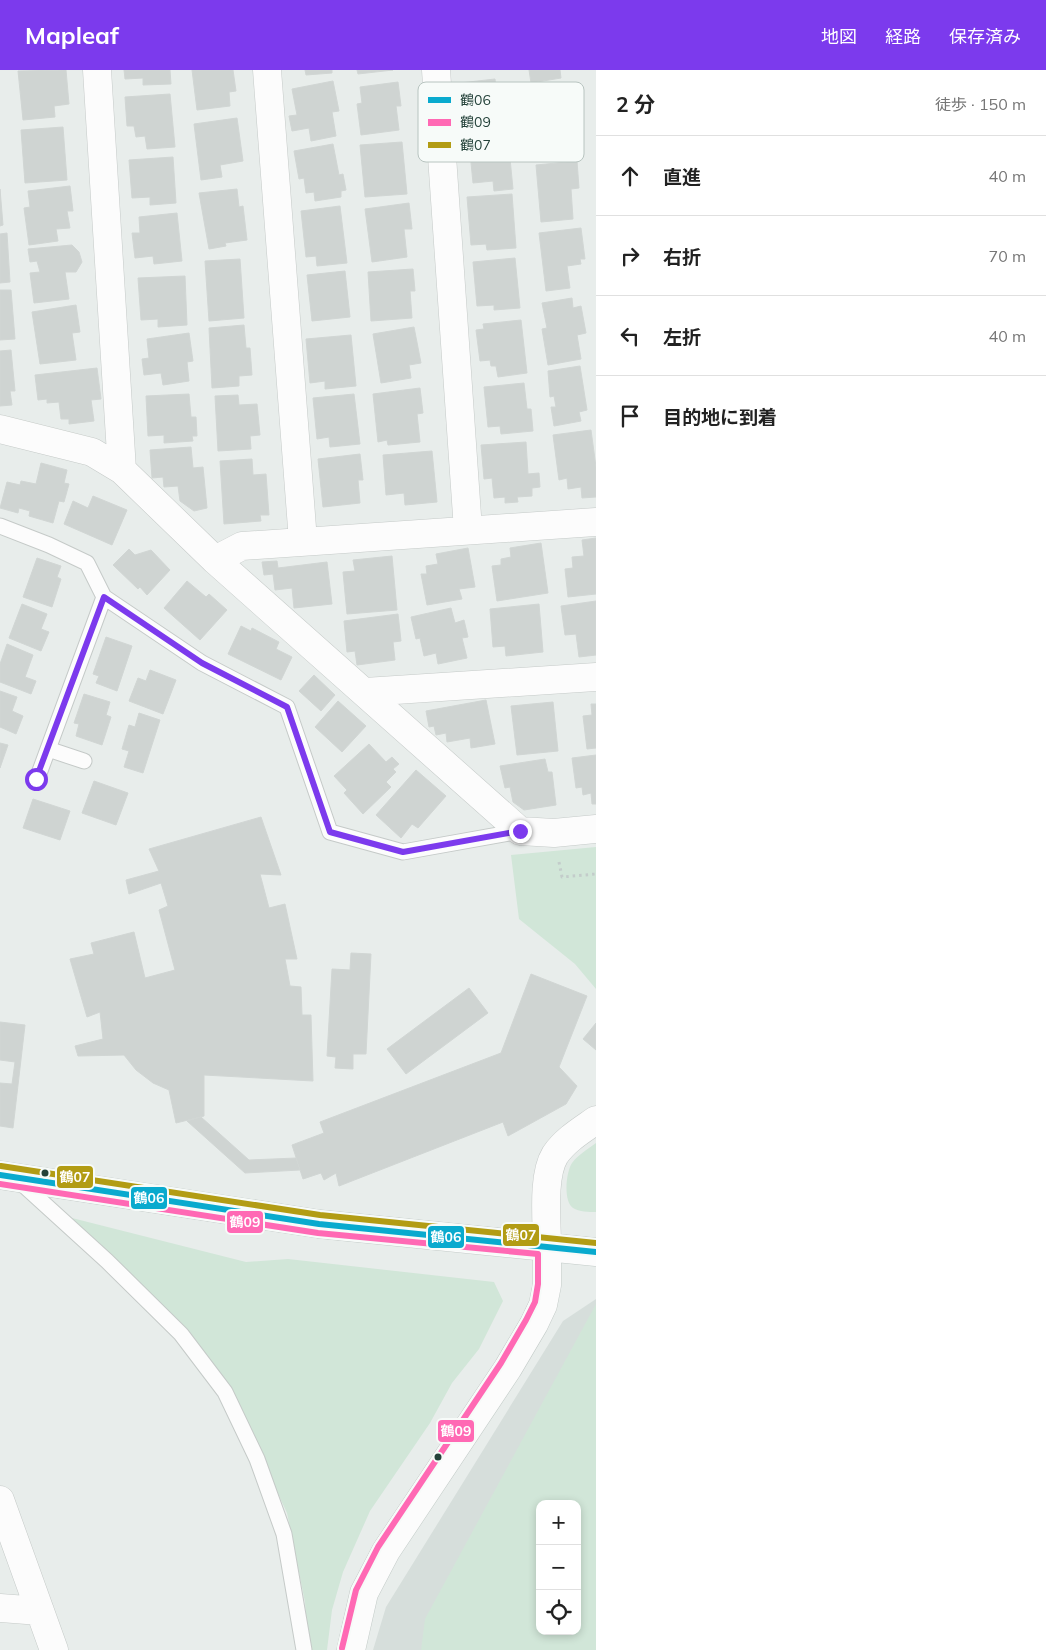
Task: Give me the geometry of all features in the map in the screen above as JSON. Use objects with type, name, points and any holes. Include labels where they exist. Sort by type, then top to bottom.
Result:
[{"type":"street","points":[[98,70],[122,470]]},
{"type":"street","points":[[267,70],[303,541]]},
{"type":"street","points":[[442,162],[468,530]]},
{"type":"street","points":[[0,429],[92,452],[122,470],[215,560],[520,831],[554,834],[596,829]]},
{"type":"street","points":[[215,560],[242,546],[596,522]]},
{"type":"street","points":[[365,692],[596,677]]},
{"type":"street","points":[[351,1650],[364,1593],[386,1551],[508,1368],[534,1324],[542,1305],[547,1285],[548,1176],[555,1156],[570,1139],[596,1120]]},
{"type":"street","points":[[7,1176],[318,1224],[596,1252]]},
{"type":"street","points":[[0,1500],[54,1650]]},
{"type":"street","points":[[0,1608],[40,1611]]},
{"type":"lane","points":[[0,526],[49,545],[87,563],[104,597],[202,663],[287,707],[330,832],[403,852],[520,831]]},
{"type":"lane","points":[[36,779],[104,597]]},
{"type":"lane","points":[[48,749],[84,761]]},
{"type":"lane","points":[[7,1176],[107,1262],[181,1334],[225,1392],[257,1459],[284,1534],[304,1650]]},
{"type":"shaded area","points":[[596,1299],[596,1650],[373,1650],[386,1607],[563,1321]]},
{"type":"green space","points":[[596,847],[596,989],[575,964],[519,919],[511,855]]},
{"type":"green space","points":[[596,1143],[596,1212],[581,1211],[573,1208],[568,1199],[566,1186],[568,1173],[574,1160]]},
{"type":"green space","points":[[68,1217],[246,1262],[288,1259],[494,1282],[503,1301],[479,1349],[452,1383],[430,1423],[370,1511],[343,1572],[332,1610],[327,1650],[308,1650],[305,1602],[287,1513],[239,1410]]},
{"type":"green space","points":[[596,1304],[596,1650],[421,1650],[425,1619]]},
{"type":"building","points":[[66,70],[69,104],[54,106],[55,117],[23,120],[18,71]]},
{"type":"building","points":[[124,70],[170,70],[171,84],[143,85],[143,78],[125,79]]},
{"type":"building","points":[[192,70],[233,70],[236,91],[229,92],[230,106],[197,110]]},
{"type":"building","points":[[305,70],[332,70],[332,73],[306,75]]},
{"type":"building","points":[[357,70],[393,70],[358,74]]},
{"type":"building","points":[[529,70],[560,70],[561,78],[531,82]]},
{"type":"building","points":[[495,79],[495,82],[469,82]]},
{"type":"building","points":[[333,81],[339,111],[332,112],[336,136],[311,141],[309,128],[292,131],[289,116],[297,115],[292,89]]},
{"type":"building","points":[[398,82],[401,106],[396,106],[399,130],[361,135],[357,104],[362,103],[360,87]]},
{"type":"building","points":[[170,94],[175,147],[147,149],[145,136],[136,137],[134,126],[127,126],[125,97]]},
{"type":"building","points":[[237,118],[243,161],[220,165],[222,177],[201,180],[194,124]]},
{"type":"building","points":[[63,127],[67,180],[25,183],[21,130]]},
{"type":"building","points":[[402,142],[407,194],[365,197],[360,145]]},
{"type":"building","points":[[333,144],[339,175],[343,174],[346,190],[341,191],[341,197],[315,201],[314,192],[306,193],[304,178],[299,179],[294,151]]},
{"type":"building","points":[[173,157],[176,203],[150,205],[150,197],[132,198],[129,160]]},
{"type":"building","points":[[471,162],[510,162],[513,189],[494,191],[493,181],[473,183]]},
{"type":"building","points":[[577,162],[579,188],[571,189],[573,219],[541,222],[536,165]]},
{"type":"building","points":[[70,186],[73,211],[67,211],[70,228],[56,229],[58,241],[29,245],[24,208],[30,207],[28,191]]},
{"type":"building","points":[[0,189],[3,225],[0,226]]},
{"type":"building","points":[[237,189],[239,207],[243,206],[247,240],[225,243],[226,246],[209,249],[199,193]]},
{"type":"building","points":[[512,194],[516,248],[487,250],[486,244],[471,245],[467,197]]},
{"type":"building","points":[[409,203],[412,229],[404,229],[407,257],[372,262],[365,209]]},
{"type":"building","points":[[340,206],[347,263],[317,266],[316,256],[306,257],[301,211]]},
{"type":"building","points":[[177,213],[182,261],[154,264],[153,256],[135,258],[132,233],[140,233],[139,217]]},
{"type":"building","points":[[581,228],[585,259],[580,259],[581,264],[567,266],[570,288],[546,291],[539,233]]},
{"type":"building","points":[[7,233],[10,282],[0,283],[0,234]]},
{"type":"building","points":[[72,245],[79,252],[82,262],[76,272],[65,272],[69,299],[34,303],[30,273],[40,272],[37,261],[30,262],[28,249]]},
{"type":"building","points":[[515,258],[520,308],[494,310],[494,305],[477,306],[473,262]]},
{"type":"building","points":[[240,259],[244,318],[209,321],[205,261]]},
{"type":"building","points":[[413,269],[415,291],[410,291],[412,318],[371,321],[368,272]]},
{"type":"building","points":[[345,271],[350,317],[312,321],[307,275]]},
{"type":"building","points":[[185,276],[187,325],[158,327],[158,319],[141,320],[138,278]]},
{"type":"building","points":[[0,290],[11,290],[15,339],[0,340]]},
{"type":"building","points":[[572,298],[573,308],[581,306],[586,333],[577,335],[581,359],[548,365],[542,329],[547,328],[542,303]]},
{"type":"building","points":[[76,305],[80,332],[72,333],[76,360],[40,364],[32,312]]},
{"type":"building","points":[[521,320],[527,373],[498,377],[496,366],[491,366],[490,360],[480,361],[476,330],[484,329],[483,324]]},
{"type":"building","points":[[244,325],[246,348],[250,348],[252,375],[239,376],[239,386],[212,388],[209,328]]},
{"type":"building","points":[[414,327],[421,363],[409,365],[411,378],[381,383],[373,334]]},
{"type":"building","points":[[189,333],[193,361],[187,362],[189,381],[163,385],[161,373],[144,375],[142,359],[149,358],[147,339]]},
{"type":"building","points":[[351,335],[356,386],[325,389],[325,381],[310,383],[306,339]]},
{"type":"building","points":[[11,350],[15,391],[10,391],[12,405],[0,406],[0,351]]},
{"type":"building","points":[[580,366],[587,410],[579,412],[581,421],[554,426],[551,407],[556,407],[554,396],[550,397],[548,371]]},
{"type":"building","points":[[97,368],[101,399],[91,400],[94,421],[69,424],[69,419],[61,419],[59,402],[47,403],[47,399],[38,400],[35,375]]},
{"type":"building","points":[[524,383],[527,409],[531,409],[533,431],[501,434],[500,426],[488,427],[484,387]]},
{"type":"building","points":[[420,388],[423,413],[417,414],[420,442],[388,445],[387,440],[378,442],[373,394]]},
{"type":"building","points":[[189,394],[191,417],[196,417],[197,436],[192,436],[193,441],[164,443],[164,435],[148,436],[146,396]]},
{"type":"building","points":[[354,394],[360,444],[330,447],[329,437],[317,439],[313,398]]},
{"type":"building","points":[[238,395],[239,405],[257,404],[260,435],[250,436],[251,449],[218,451],[215,396]]},
{"type":"building","points":[[591,430],[596,467],[596,497],[582,498],[581,487],[568,489],[567,478],[559,480],[553,435]]},
{"type":"building","points":[[526,442],[528,474],[539,473],[540,487],[532,488],[532,496],[517,497],[518,502],[505,503],[505,497],[494,498],[492,478],[484,479],[481,445]]},
{"type":"building","points":[[191,447],[193,468],[203,467],[207,508],[194,511],[180,501],[178,486],[164,487],[163,477],[152,478],[150,450]]},
{"type":"building","points":[[432,451],[437,502],[405,505],[404,493],[386,495],[383,455]]},
{"type":"building","points":[[360,454],[363,480],[358,480],[360,503],[323,507],[318,459]]},
{"type":"building","points":[[252,459],[253,475],[266,474],[269,515],[260,515],[261,521],[224,524],[220,461]]},
{"type":"building","points":[[41,463],[67,470],[64,483],[69,484],[64,502],[59,501],[53,523],[29,516],[30,511],[19,508],[18,513],[0,508],[7,482],[20,485],[21,481],[36,484]]},
{"type":"building","points":[[93,496],[127,510],[112,545],[64,524],[73,501],[88,508]]},
{"type":"building","points":[[596,538],[596,594],[568,597],[565,569],[573,568],[572,557],[584,556],[582,540]]},
{"type":"building","points":[[541,543],[548,593],[497,601],[492,566],[501,565],[501,559],[511,557],[510,548]]},
{"type":"building","points":[[468,548],[475,587],[459,589],[462,599],[427,605],[421,574],[427,574],[426,566],[438,564],[436,554]]},
{"type":"building","points":[[129,549],[135,555],[151,550],[170,570],[147,595],[113,565]]},
{"type":"building","points":[[392,556],[397,610],[347,614],[343,572],[355,571],[353,560]]},
{"type":"building","points":[[37,558],[61,566],[57,577],[61,579],[52,607],[23,597]]},
{"type":"building","points":[[277,561],[278,568],[327,562],[332,604],[294,608],[292,588],[275,590],[273,574],[264,575],[262,562]]},
{"type":"building","points":[[187,581],[206,597],[209,594],[227,610],[200,640],[164,608]]},
{"type":"building","points":[[596,601],[596,655],[579,657],[576,634],[565,635],[561,606]]},
{"type":"building","points":[[22,604],[47,614],[41,629],[49,632],[41,651],[9,638]]},
{"type":"building","points":[[539,604],[543,652],[506,656],[505,646],[493,647],[490,609]]},
{"type":"building","points":[[451,608],[455,623],[464,620],[468,637],[462,638],[467,658],[438,664],[436,653],[424,656],[420,638],[416,639],[411,617]]},
{"type":"building","points":[[398,614],[401,641],[393,642],[395,660],[357,665],[355,651],[347,652],[344,621]]},
{"type":"building","points":[[241,626],[251,631],[252,628],[279,642],[276,649],[292,657],[281,680],[228,654]]},
{"type":"building","points":[[106,637],[132,646],[117,691],[96,683],[99,676],[93,674]]},
{"type":"building","points":[[7,644],[33,655],[25,677],[36,681],[31,694],[0,682],[0,664]]},
{"type":"building","points":[[150,670],[176,680],[163,714],[129,701],[138,678],[146,681]]},
{"type":"building","points":[[314,675],[335,695],[321,711],[299,691]]},
{"type":"building","points":[[0,691],[17,697],[12,711],[23,716],[16,734],[0,727]]},
{"type":"building","points":[[84,694],[110,702],[106,715],[111,717],[102,745],[76,736],[79,724],[74,723]]},
{"type":"building","points":[[486,700],[495,744],[471,748],[470,738],[447,742],[446,733],[436,735],[434,726],[429,727],[426,711]]},
{"type":"building","points":[[338,701],[366,726],[342,752],[315,727]]},
{"type":"building","points":[[553,702],[558,751],[517,755],[511,706]]},
{"type":"building","points":[[591,704],[596,704],[596,748],[587,749],[583,716],[592,715]]},
{"type":"building","points":[[139,713],[160,720],[143,773],[124,767],[129,751],[122,749],[129,725],[135,727]]},
{"type":"building","points":[[0,743],[8,745],[0,768]]},
{"type":"building","points":[[369,744],[386,762],[392,757],[399,764],[393,769],[396,772],[386,782],[391,787],[363,814],[344,793],[347,790],[334,776]]},
{"type":"building","points":[[596,755],[596,804],[592,804],[591,793],[583,795],[582,787],[576,788],[572,758]]},
{"type":"building","points":[[545,759],[548,772],[552,772],[556,805],[524,810],[513,802],[510,787],[505,788],[500,766]]},
{"type":"building","points":[[416,770],[446,796],[418,828],[412,824],[401,838],[376,815]]},
{"type":"building","points":[[94,781],[128,793],[116,825],[82,813]]},
{"type":"building","points":[[33,799],[70,811],[60,840],[23,828]]},
{"type":"building","points":[[261,817],[281,875],[260,874],[269,908],[285,904],[297,959],[285,959],[290,986],[301,987],[302,1015],[311,1015],[313,1081],[204,1075],[204,1116],[176,1123],[169,1090],[153,1083],[136,1070],[124,1055],[78,1056],[75,1046],[103,1039],[100,1012],[87,1017],[70,959],[94,954],[91,943],[134,932],[145,978],[175,970],[159,910],[168,906],[161,883],[129,894],[126,880],[159,871],[149,849]]},
{"type":"building","points":[[351,953],[371,954],[366,1054],[353,1054],[353,1069],[335,1068],[336,1057],[327,1056],[332,969],[350,970]]},
{"type":"building","points":[[531,974],[587,996],[559,1067],[577,1086],[566,1104],[508,1136],[503,1122],[339,1186],[336,1173],[324,1180],[321,1173],[303,1179],[292,1145],[324,1133],[320,1122],[501,1053]]},
{"type":"building","points":[[469,988],[488,1013],[406,1074],[387,1049]]},
{"type":"building","points":[[0,1022],[25,1025],[13,1128],[0,1126],[0,1083],[12,1084],[15,1062],[0,1060]]},
{"type":"building","points":[[596,1023],[596,1050],[583,1039]]},
{"type":"building","points":[[201,1117],[249,1160],[296,1158],[300,1170],[245,1173],[187,1121]]},
{"type":"transit line","name":"鶴07","points":[[1,1166],[320,1215],[596,1243]]},
{"type":"transit line","name":"鶴06","points":[[0,1175],[319,1224],[596,1252]]},
{"type":"transit line","name":"鶴09","points":[[0,1184],[318,1233],[538,1254],[538,1284],[535,1302],[501,1363],[378,1547],[356,1590],[342,1648]]},
{"type":"route","points":[[36,779],[104,597],[202,663],[287,707],[330,832],[403,852],[520,831]]}]
